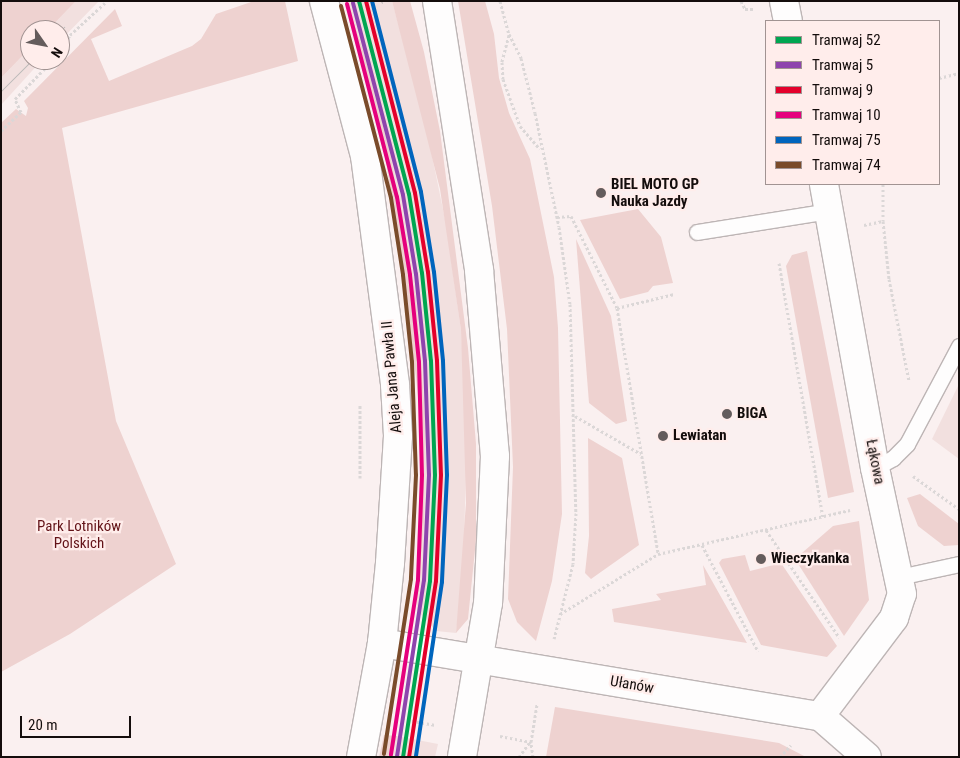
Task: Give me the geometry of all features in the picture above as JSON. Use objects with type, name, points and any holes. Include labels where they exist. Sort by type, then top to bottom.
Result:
[{"type":"main road","name":"Aleja Jana Pawła II","points":[[324,1],[365,156],[395,385],[398,436],[382,642],[362,757]]},
{"type":"main road","points":[[437,1],[470,204],[491,388],[495,507],[481,658],[462,757]]},
{"type":"main road","points":[[784,1],[788,20]]},
{"type":"main road","name":"Łąkowa","points":[[820,716],[894,618],[902,594],[875,468],[824,185]]},
{"type":"main road","name":"Ułanów","points":[[382,642],[820,716]]},
{"type":"main road","points":[[820,716],[867,757]]},
{"type":"lane","points":[[697,232],[830,211]]},
{"type":"lane","points":[[875,468],[893,458],[918,425],[959,346]]},
{"type":"lane","points":[[899,577],[959,564]]},
{"type":"path","points":[[70,36],[107,1]]},
{"type":"path","points":[[500,1],[509,34],[521,58],[535,112],[541,150],[557,217],[570,304],[576,513],[573,564],[554,642]]},
{"type":"path","points":[[509,34],[502,62],[503,79],[520,126],[541,150]]},
{"type":"path","points":[[1,131],[21,112],[15,99],[43,70]]},
{"type":"path","points":[[940,78],[959,73]]},
{"type":"path","points":[[883,185],[883,221],[889,279],[923,452],[912,475],[958,507]]},
{"type":"path","points":[[557,217],[571,216],[617,308],[658,554]]},
{"type":"path","points":[[854,228],[883,221]]},
{"type":"path","points":[[779,263],[823,518]]},
{"type":"path","points":[[617,308],[674,294]]},
{"type":"path","points":[[359,489],[360,394]]},
{"type":"path","points":[[574,416],[642,454]]},
{"type":"path","points":[[560,614],[658,554],[823,518],[830,513],[853,509]]},
{"type":"path","points":[[766,530],[844,645]]},
{"type":"path","points":[[702,545],[758,651]]},
{"type":"path","points":[[533,757],[531,742],[537,698]]},
{"type":"path","points":[[402,719],[440,726]]},
{"type":"path","points":[[495,735],[531,742]]},
{"type":"path","points":[[780,757],[795,741]]},
{"type":"path","points":[[519,757],[531,742]]},
{"type":"shaded area","points":[[76,1],[99,1],[70,31],[70,20],[58,20]]},
{"type":"shaded area","points":[[347,1],[392,1],[425,122],[446,224],[461,330],[467,438],[463,573],[456,633],[436,631],[417,610],[424,522],[425,413],[416,298],[391,157],[363,49]]},
{"type":"shaded area","points":[[20,58],[20,70],[33,70],[1,105],[1,78]]},
{"type":"shaded area","points":[[959,384],[959,459],[932,439]]},
{"type":"shaded area","points":[[397,736],[438,744],[435,757],[392,757]]},
{"type":"green space","points":[[1,1],[76,1],[58,20],[20,20],[20,58],[1,78]]},
{"type":"green space","name":"Park Lotników Polskich","points":[[254,1],[285,1],[298,61],[62,128],[116,421],[176,564],[70,634],[1,672],[1,123],[16,109],[26,116],[28,108],[24,101],[55,70],[70,70],[70,54],[115,9],[122,26],[91,39],[109,81],[192,46],[201,39],[216,14]]},
{"type":"green space","points":[[392,1],[410,1],[424,52],[440,131],[468,348],[476,444],[476,540],[468,619],[456,633],[466,503],[461,330],[440,189]]},
{"type":"green space","points":[[458,1],[485,1],[494,34],[499,78],[509,113],[530,159],[554,277],[558,328],[562,514],[552,581],[536,641],[517,622],[508,599],[513,467],[507,329],[492,206]]},
{"type":"green space","points":[[348,6],[363,49],[391,157],[416,298],[425,413],[424,522],[417,610],[421,425],[416,377],[386,161]]},
{"type":"green space","points":[[638,209],[661,237],[673,283],[653,286],[648,292],[620,299],[580,220]]},
{"type":"green space","points":[[576,239],[611,316],[627,421],[616,424],[589,403]]},
{"type":"green space","points":[[807,251],[854,492],[828,498],[786,266],[792,255]]},
{"type":"green space","points":[[588,438],[622,458],[639,545],[591,579],[585,573],[589,536]]},
{"type":"green space","points":[[920,494],[959,524],[959,545],[944,546],[918,526],[907,498]]},
{"type":"green space","points":[[859,521],[869,600],[844,636],[795,559],[833,526]]},
{"type":"green space","points":[[745,555],[750,571],[781,563],[837,646],[827,657],[761,645],[719,563],[722,559]]},
{"type":"green space","points":[[703,565],[747,643],[614,622],[612,609],[661,600],[656,594],[706,585]]},
{"type":"green space","points":[[555,707],[779,743],[806,757],[546,757]]},
{"type":"green space","points":[[384,735],[397,736],[392,757],[379,757]]},
{"type":"tram line","points":[[357,1],[362,12]]},
{"type":"tram line","name":"52","points":[[359,1],[409,194],[422,273],[431,361],[435,475],[430,581],[403,757]]},
{"type":"tram line","name":"9","points":[[366,1],[415,193],[428,272],[437,361],[441,475],[436,581],[409,757]]},
{"type":"tram line","name":"75","points":[[372,1],[421,192],[434,272],[443,361],[447,475],[442,582],[416,757]]},
{"type":"tram line","name":"5","points":[[353,3],[403,195],[416,274],[425,361],[429,475],[424,580],[397,756]]},
{"type":"tram line","name":"10","points":[[347,4],[397,197],[410,275],[419,362],[422,475],[418,580],[391,755]]},
{"type":"tram line","name":"74","points":[[341,6],[391,198],[403,275],[412,362],[416,475],[411,579],[384,754]]},
{"type":"tram line","points":[[1,91],[22,70]]},
{"type":"place","name":"BIEL MOTO GP Nauka Jazdy","points":[[601,193]]},
{"type":"place","name":"BIGA","points":[[727,414]]},
{"type":"place","name":"Lewiatan","points":[[663,436]]},
{"type":"place","name":"Wieczykanka","points":[[761,559]]}]
